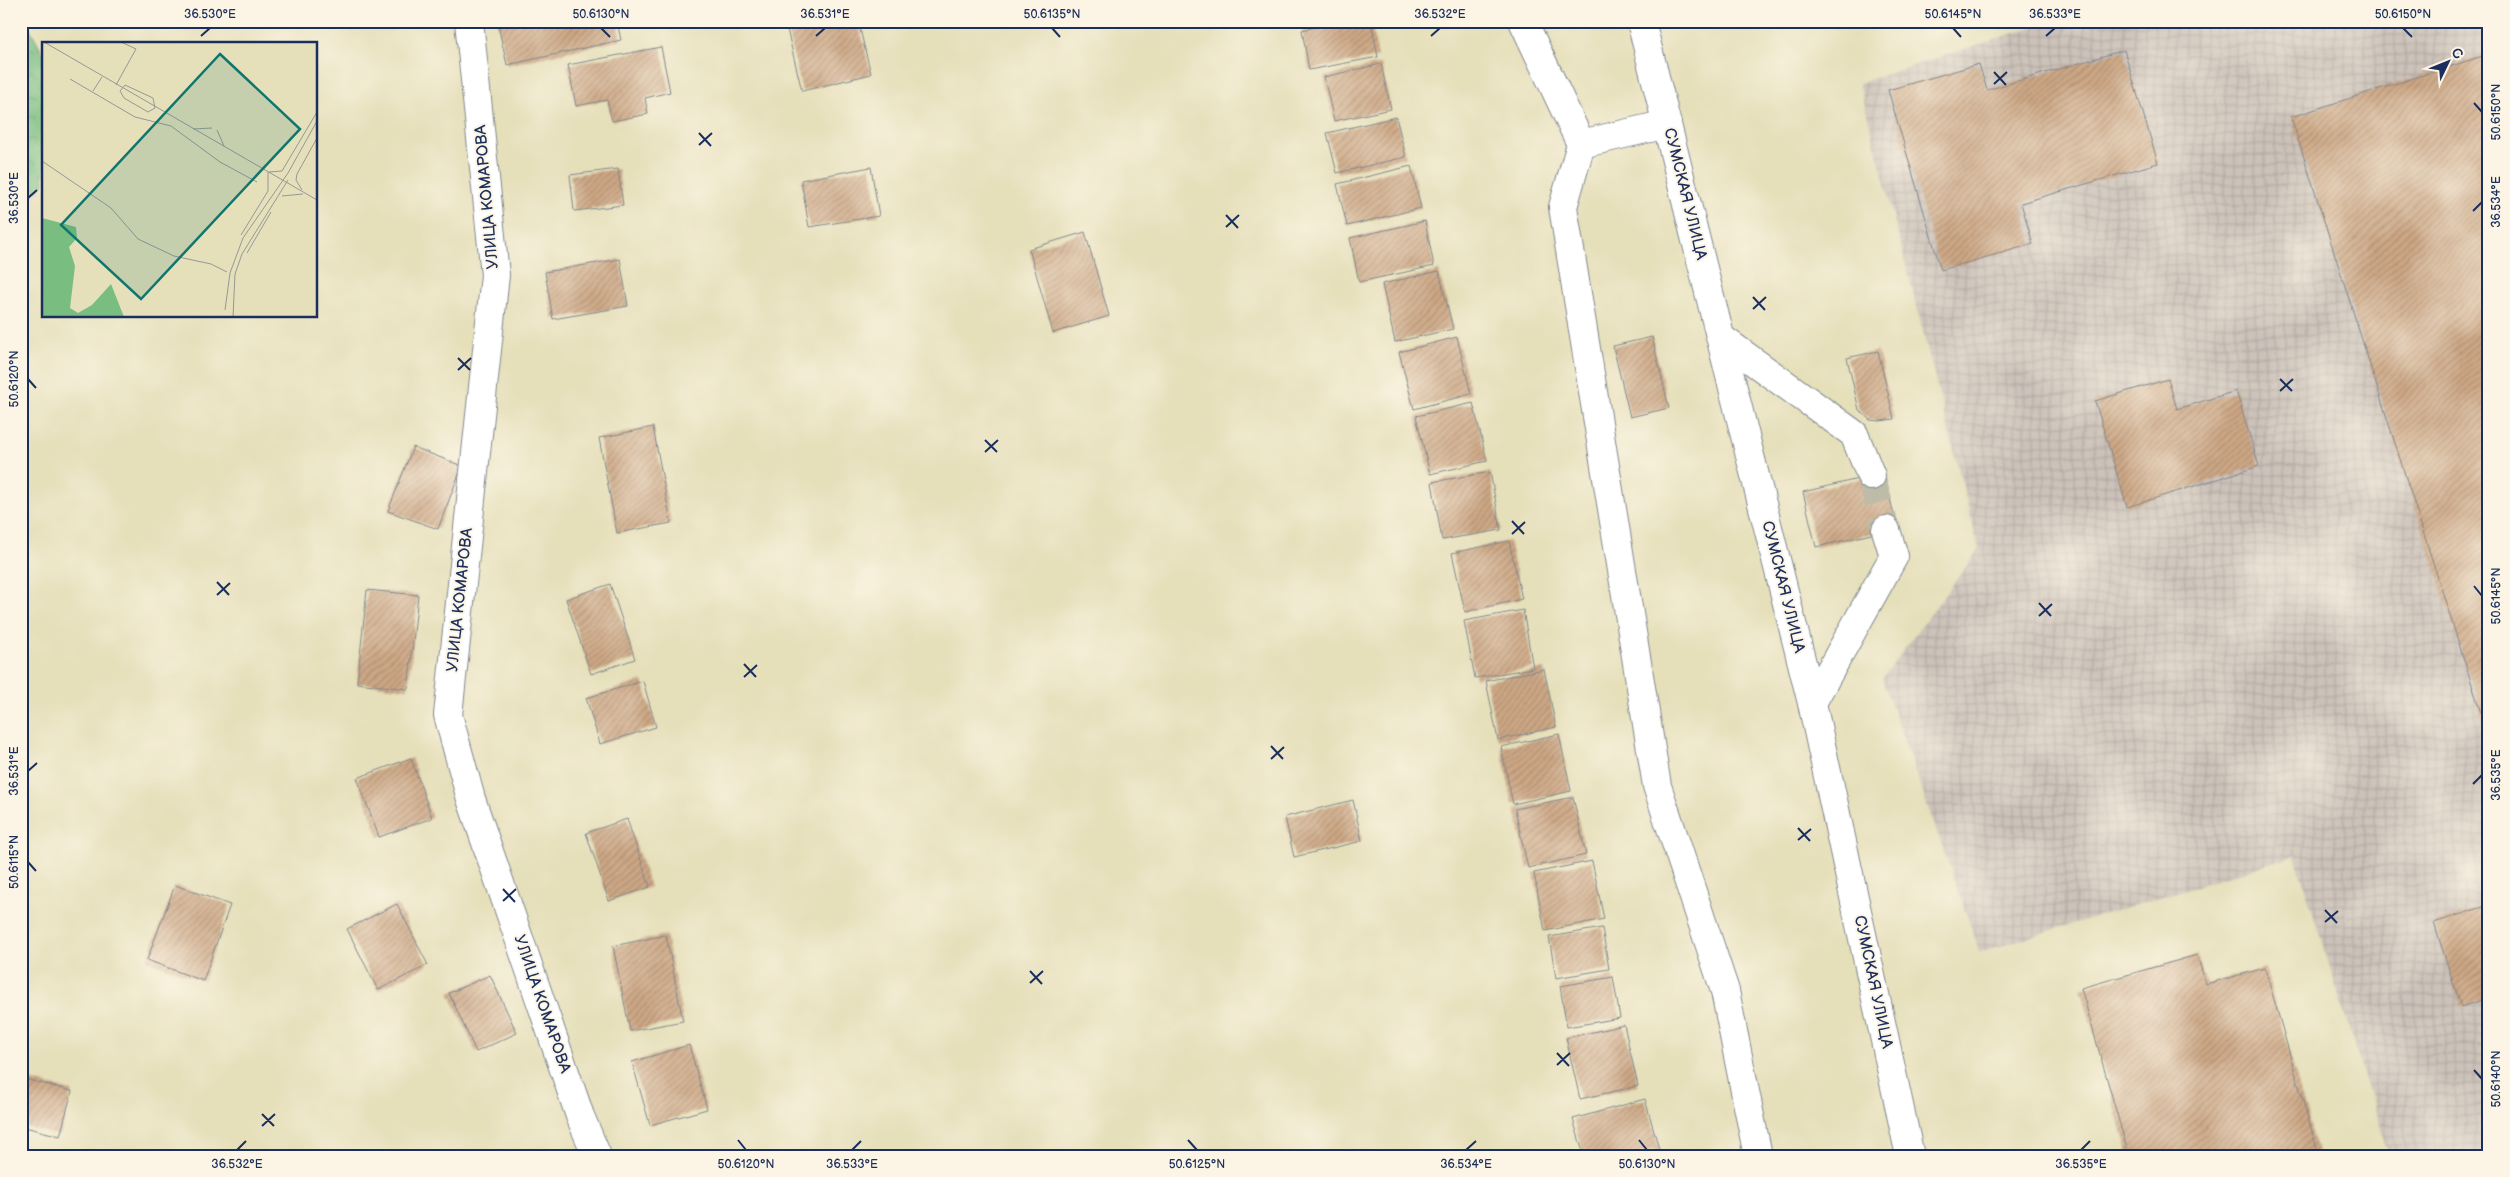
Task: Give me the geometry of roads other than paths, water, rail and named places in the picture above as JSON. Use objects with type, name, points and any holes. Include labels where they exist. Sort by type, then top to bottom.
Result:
[{"type":"street","name":"УЛИЦА КОМАРОВА","points":[[469,21],[495,275],[448,715],[474,808],[580,1116],[597,1156]]},
{"type":"street","points":[[1523,21],[1581,144],[1563,207],[1657,786],[1725,991],[1758,1156]]},
{"type":"street","name":"СУМСКАЯ УЛИЦА","points":[[1641,21],[1812,703],[1910,1156]]},
{"type":"street","points":[[1581,144],[1667,124]]},
{"type":"street","points":[[1721,338],[1854,434],[1871,476]]},
{"type":"street","points":[[1812,703],[1894,556],[1886,530]]},
{"type":"tunnel","points":[[1871,476],[1886,530]]}]
